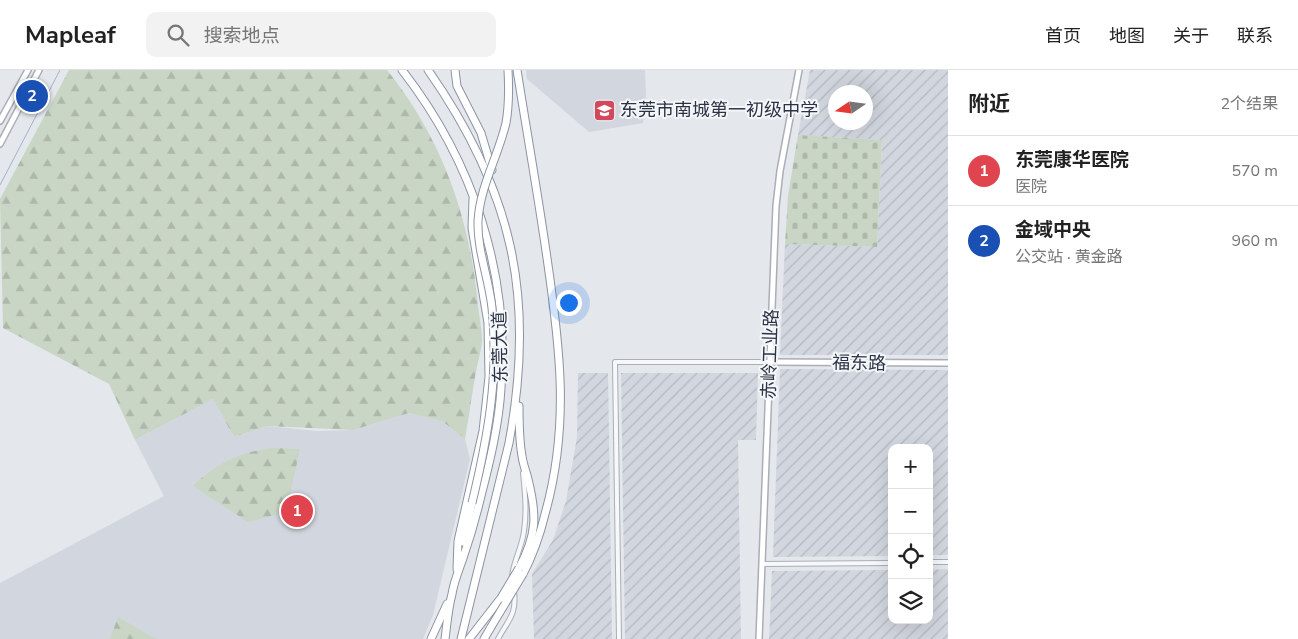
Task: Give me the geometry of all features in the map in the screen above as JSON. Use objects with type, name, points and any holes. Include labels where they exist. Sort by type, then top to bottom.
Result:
[{"type":"highway","name":"东莞大道","points":[[402,70],[437,119],[465,172],[484,226],[495,271],[502,338],[499,414],[494,441],[481,496],[454,583],[445,639]]},
{"type":"highway","name":"东莞大道","points":[[428,70],[471,137],[496,195],[505,220],[516,269],[519,306],[519,370],[514,414],[461,639]]},
{"type":"highway","points":[[455,70],[456,86],[460,96],[481,133],[487,150],[496,195]]},
{"type":"highway","points":[[457,574],[488,437],[494,378],[492,306],[478,224],[483,189],[506,123],[510,90],[508,70]]},
{"type":"highway","points":[[469,639],[533,555],[554,481],[560,440],[561,366],[551,285],[517,70]]},
{"type":"highway","points":[[457,574],[458,541],[481,439],[489,377],[488,323],[472,228],[473,194]]},
{"type":"highway","points":[[519,370],[522,457],[532,493],[535,525],[530,546]]},
{"type":"highway","points":[[484,639],[521,571],[530,546],[544,517]]},
{"type":"highway","points":[[431,639],[454,583]]},
{"type":"street","points":[[0,121],[28,70]]},
{"type":"street","points":[[0,144],[39,70]]},
{"type":"street","name":"赤岭工业路","points":[[759,639],[777,194],[799,70]]},
{"type":"street","points":[[619,639],[615,362],[769,362]]},
{"type":"street","name":"福东路","points":[[769,362],[948,363]]},
{"type":"street","points":[[498,639],[512,617],[515,600],[512,575],[515,558],[524,534],[527,509],[522,457]]},
{"type":"street","points":[[933,562],[948,562]]},
{"type":"street","points":[[761,564],[888,563]]},
{"type":"shaded area","name":"东莞市南城第一初级中学","points":[[526,70],[645,70],[646,96],[643,123],[589,132],[527,79]]},
{"type":"shaded area","points":[[810,70],[948,70],[948,355],[780,355],[785,244],[877,247],[882,140],[798,135]]},
{"type":"shaded area","points":[[780,369],[948,370],[948,555],[933,555],[933,444],[888,444],[888,556],[773,557]]},
{"type":"shaded area","points":[[578,373],[608,373],[612,639],[534,639],[532,574],[553,540],[566,501],[577,437]]},
{"type":"shaded area","points":[[621,373],[758,373],[756,440],[738,440],[741,639],[625,639]]},
{"type":"shaded area","points":[[213,399],[234,437],[267,426],[317,431],[353,430],[409,413],[442,421],[465,439],[470,459],[433,615],[423,639],[0,639],[0,583],[164,496],[135,440]]},
{"type":"shaded area","points":[[948,569],[948,639],[769,639],[772,571],[888,570],[888,624],[933,624],[933,570]]},
{"type":"green space","points":[[69,70],[387,70],[406,95],[436,148],[459,205],[467,235],[473,265],[482,341],[465,439],[442,421],[409,413],[353,430],[267,426],[234,437],[213,399],[135,440],[109,384],[3,328],[0,199]]},
{"type":"green space","points":[[798,135],[882,140],[877,247],[785,244],[788,196]]},
{"type":"green space","points":[[274,448],[300,449],[286,512],[248,522],[193,486],[220,465],[240,455]]},
{"type":"green space","points":[[118,617],[156,639],[110,639]]},
{"type":"waterway","points":[[0,185],[60,70]]},
{"type":"place","name":"金域中央","points":[[32,96]]},
{"type":"place","name":"东莞市南城第一初级中学","points":[[604,110]]},
{"type":"place","name":"东莞康华医院","points":[[297,511]]}]
